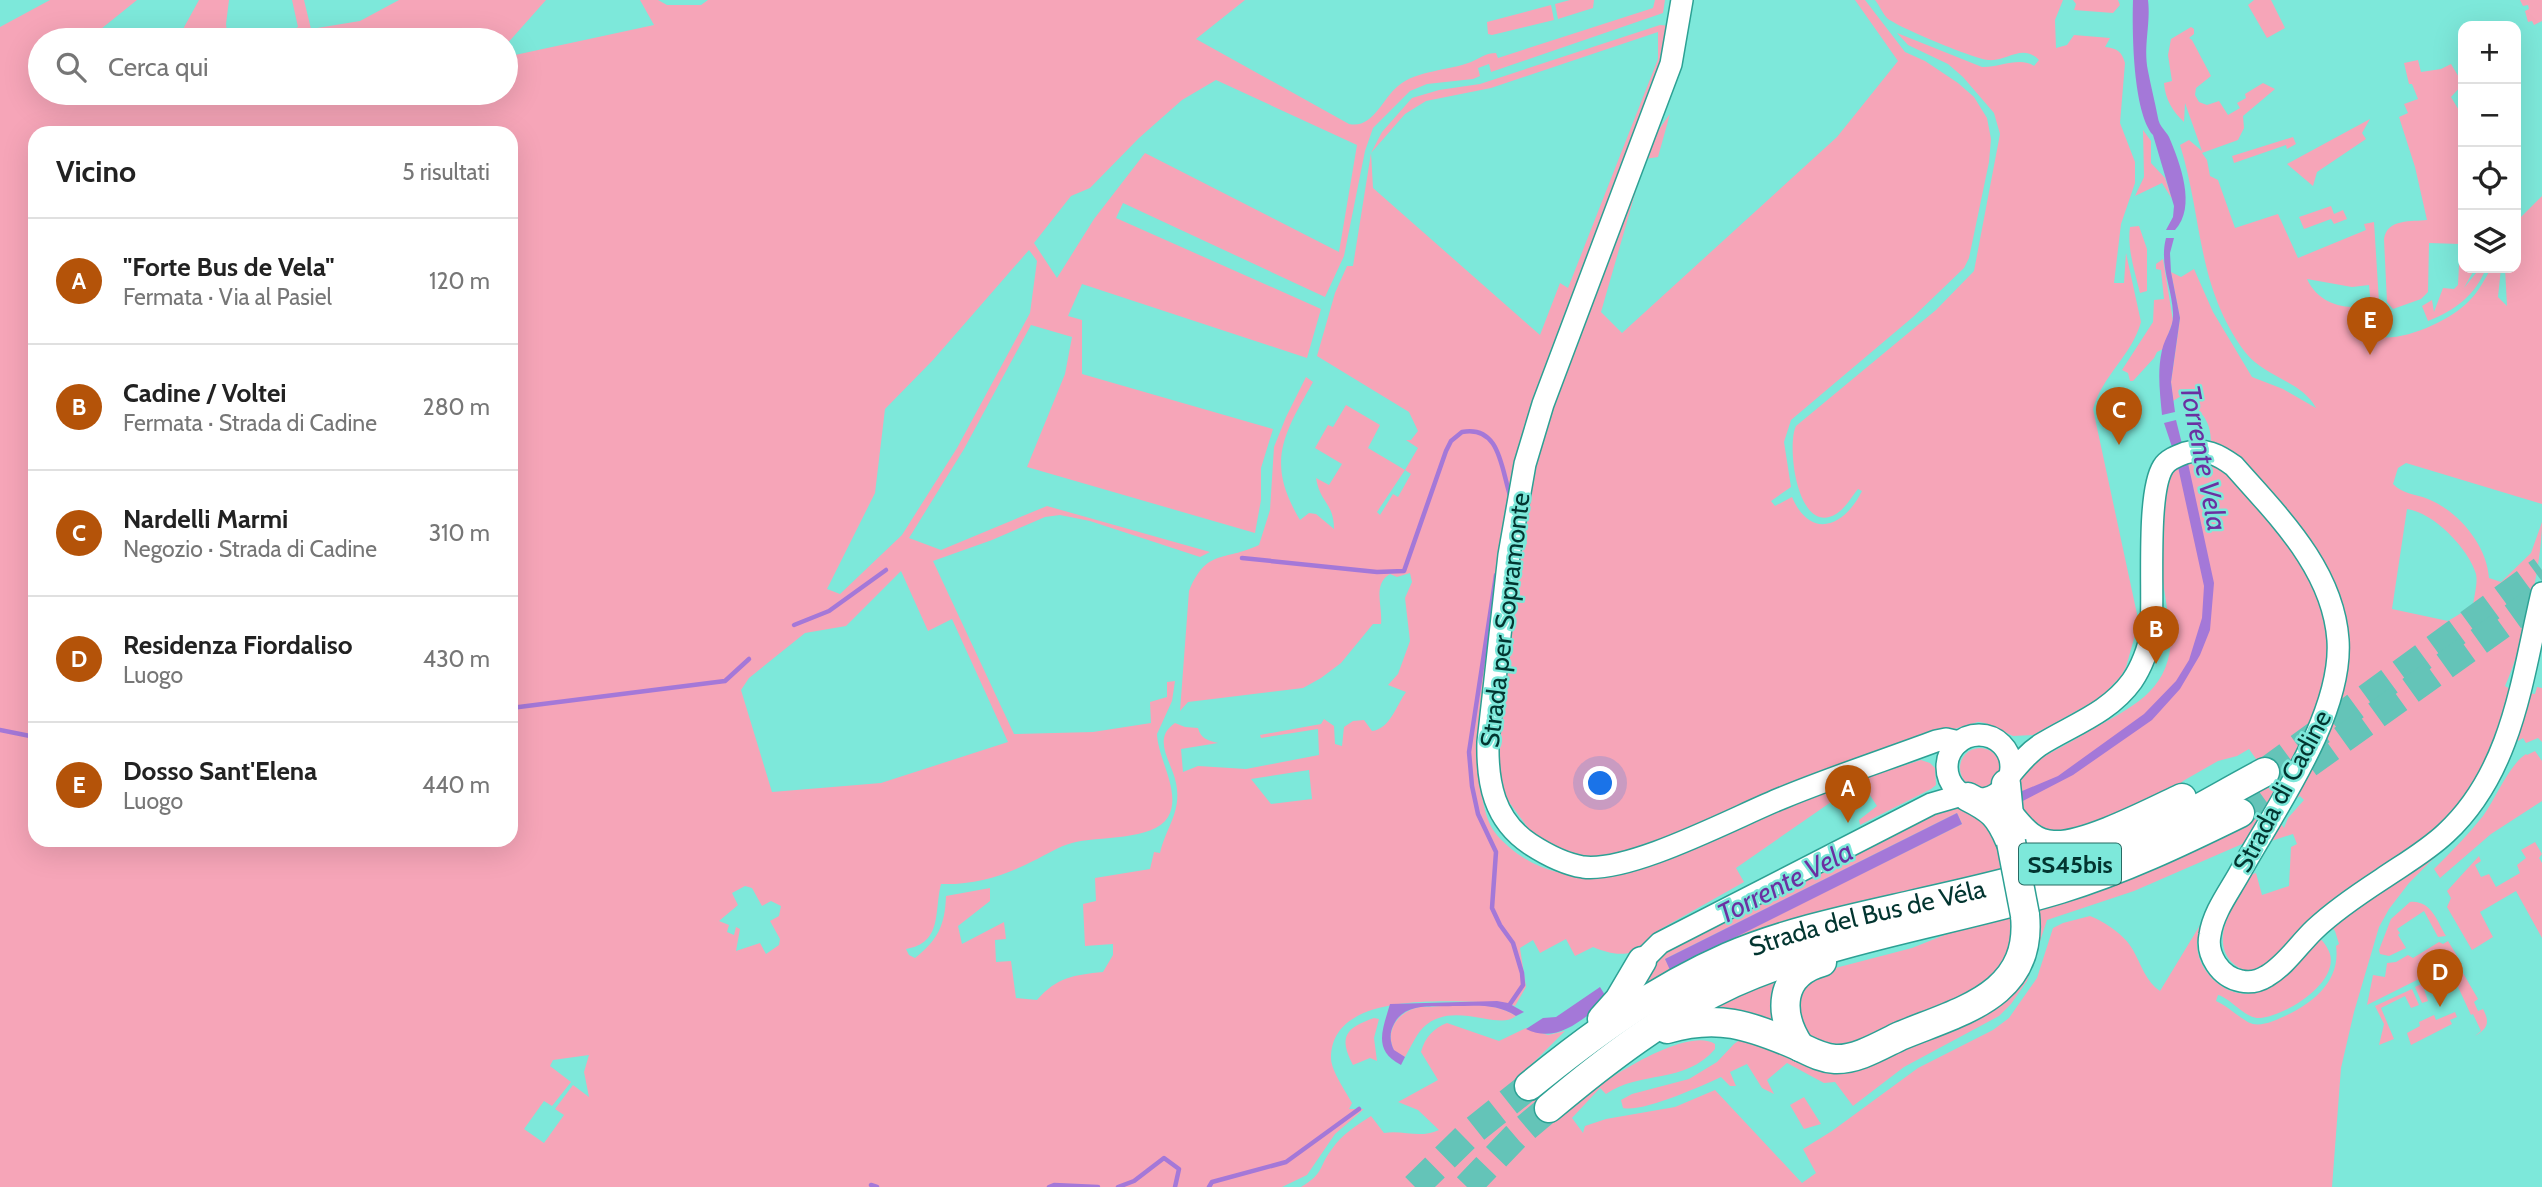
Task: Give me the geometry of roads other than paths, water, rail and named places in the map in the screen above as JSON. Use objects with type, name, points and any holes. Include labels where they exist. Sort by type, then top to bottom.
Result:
[{"type":"highway","name":"Strada del Bus de Véla","points":[[1529,1086],[1617,1018],[1675,984],[1729,957],[1800,932],[1961,894],[2099,855],[2148,836],[2260,764],[2073,844],[2052,845],[2011,829]]},
{"type":"highway","points":[[1635,1042],[1688,1023],[1716,1021],[1754,1027],[1819,1056],[1846,1059],[1990,997],[2018,966],[2027,934],[2011,829],[2008,779]]},
{"type":"highway","points":[[1965,796],[1991,808],[2002,823],[2011,829]]},
{"type":"highway","name":"Strada del Bus de Véla","points":[[1549,1108],[1598,1067],[1721,989],[1768,969],[1868,938],[2061,889],[2160,852],[2240,813]]},
{"type":"highway","points":[[1800,1047],[1787,1022],[1786,1013],[1788,989],[1799,973],[1816,963],[1835,957],[1920,935],[1957,917]]},
{"type":"highway","points":[[1571,1052],[1619,1000],[1642,961]]},
{"type":"main road","name":"Strada per Sopramonte","points":[[1682,0],[1671,64],[1543,404],[1525,464],[1509,555],[1490,732],[1488,763],[1492,794],[1506,821],[1519,836],[1534,846],[1566,863],[1606,867],[1660,849],[1784,797],[1936,740],[1959,742]]},
{"type":"main road","name":"Strada di Cadine","points":[[2008,779],[2039,746],[2094,716],[2124,691],[2138,671],[2150,636],[2156,484],[2162,468],[2180,455],[2208,451],[2218,454],[2234,466],[2312,560],[2325,585],[2338,638],[2339,662],[2334,689],[2320,727],[2227,895],[2210,934],[2209,944],[2221,971],[2230,978],[2254,982],[2276,970],[2320,925],[2351,900],[2445,834],[2489,780],[2508,735],[2542,593]]},
{"type":"main road","points":[[1931,804],[1942,789],[1954,748],[1959,742],[1973,736],[2015,745],[2039,746]]},
{"type":"main road","points":[[1642,961],[1660,943],[1931,804],[1965,796],[1984,799],[1993,796],[2008,779],[2009,757],[2005,749],[1993,739]]},
{"type":"main road","points":[[1913,750],[1930,752],[1948,770],[1956,789],[1965,796]]},
{"type":"waterway","points":[[1242,558],[1377,572],[1404,571],[1446,451],[1451,441],[1462,432],[1475,432],[1492,442],[1501,461],[1510,495]]},
{"type":"waterway","points":[[794,625],[829,611],[886,570]]},
{"type":"waterway","points":[[1496,575],[1469,752],[1478,814],[1496,852],[1492,908],[1513,943],[1522,973],[1523,985],[1508,1007]]},
{"type":"waterway","points":[[518,707],[725,681],[749,659]]},
{"type":"waterway","points":[[0,730],[28,736]]},
{"type":"waterway","name":"Torrente Vela","points":[[1209,1187],[1212,1182],[1286,1162],[1359,1109]]},
{"type":"waterway","name":"Torrente Vela","points":[[1118,1187],[1134,1181],[1164,1158],[1179,1169],[1175,1187]]},
{"type":"waterway","points":[[871,1185],[877,1187]]},
{"type":"waterway","name":"Torrente Vela","points":[[1049,1187],[1098,1187]]},
{"type":"tunnel","points":[[2265,772],[2542,570]]},
{"type":"tunnel","points":[[2240,813],[2542,596]]},
{"type":"tunnel","points":[[1415,1187],[1469,1134],[1529,1086]]},
{"type":"tunnel","points":[[1467,1187],[1515,1137],[1549,1108]]},
{"type":"place","name":"Dosso Sant'Elena","points":[[2370,355]]},
{"type":"place","name":"Nardelli Marmi","points":[[2119,445]]},
{"type":"place","name":"Cadine / Voltei","points":[[2156,664]]},
{"type":"place","name":"\"Forte Bus de Vela\"","points":[[1848,823]]},
{"type":"place","name":"Residenza Fiordaliso","points":[[2440,1007]]}]
